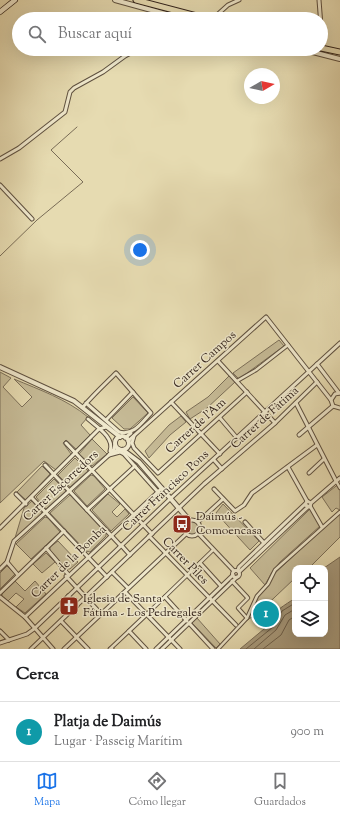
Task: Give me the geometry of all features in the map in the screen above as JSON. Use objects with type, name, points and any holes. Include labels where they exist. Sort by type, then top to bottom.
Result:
[{"type":"highway","points":[[136,0],[181,12]]},
{"type":"highway","points":[[328,49],[340,52]]},
{"type":"main road","points":[[0,12],[15,0]]},
{"type":"street","points":[[115,0],[159,12]]},
{"type":"street","points":[[220,12],[228,5],[239,0]]},
{"type":"street","points":[[319,0],[320,12]]},
{"type":"street","points":[[0,159],[20,148],[65,112],[70,92],[74,88],[119,63],[125,56]]},
{"type":"street","points":[[328,56],[340,59]]},
{"type":"street","points":[[0,185],[32,219]]},
{"type":"street","name":"Carrer Campos","points":[[156,416],[266,317],[288,345]]},
{"type":"street","name":"Carrer Francisco Pons","points":[[0,643],[27,634],[34,629],[67,594],[76,588],[171,498],[340,344]]},
{"type":"street","points":[[237,381],[256,370],[288,345],[331,400],[333,406],[339,409]]},
{"type":"street","points":[[218,361],[275,423]]},
{"type":"street","points":[[317,364],[340,393],[335,394],[331,400]]},
{"type":"street","points":[[0,367],[63,395],[83,407],[127,442],[135,458],[189,520],[198,522]]},
{"type":"street","points":[[83,407],[116,373],[133,392],[151,413],[133,433],[121,450]]},
{"type":"street","name":"Carrer de Fàtima","points":[[31,649],[150,535],[275,423],[317,382]]},
{"type":"street","points":[[106,420],[133,392]]},
{"type":"street","name":"Carrer de l'Am","points":[[133,433],[132,443],[134,448],[158,473],[247,392]]},
{"type":"street","points":[[171,402],[220,454]]},
{"type":"street","points":[[86,403],[119,432],[133,433],[156,416]]},
{"type":"street","points":[[296,403],[340,488]]},
{"type":"street","points":[[299,436],[333,406]]},
{"type":"street","points":[[139,426],[156,416]]},
{"type":"street","points":[[220,418],[237,438]]},
{"type":"street","points":[[88,419],[111,441],[112,446],[109,455]]},
{"type":"street","points":[[0,528],[32,498],[99,429],[108,428]]},
{"type":"street","points":[[108,428],[121,450],[135,458]]},
{"type":"street","points":[[115,442],[120,437]]},
{"type":"street","name":"Carrer Escorredors","points":[[109,455],[115,442]]},
{"type":"street","name":"Carrer Piles","points":[[66,444],[134,514],[150,535],[187,576],[236,625]]},
{"type":"street","points":[[214,489],[235,511],[244,505],[252,493],[317,446]]},
{"type":"street","name":"Carrer Escorredors","points":[[0,569],[7,562],[14,541],[109,455],[121,450]]},
{"type":"street","name":"Carrer Escorredors","points":[[109,455],[121,452],[129,458],[135,466]]},
{"type":"street","points":[[309,472],[324,459]]},
{"type":"street","points":[[214,460],[222,469]]},
{"type":"street","points":[[44,465],[130,554]]},
{"type":"street","points":[[87,510],[135,466],[158,492]]},
{"type":"street","points":[[288,467],[322,527]]},
{"type":"street","points":[[156,649],[189,623],[212,602],[232,581],[237,571],[264,543],[340,478]]},
{"type":"street","name":"Carrer de la Bomba","points":[[25,617],[67,575],[162,488]]},
{"type":"street","points":[[16,494],[26,504]]},
{"type":"street","points":[[32,498],[107,577]]},
{"type":"street","points":[[198,522],[223,499]]},
{"type":"street","points":[[162,649],[186,620],[221,586],[235,576],[237,571],[308,504]]},
{"type":"street","points":[[218,649],[247,618],[253,602],[268,584],[275,570],[340,512]]},
{"type":"street","points":[[186,534],[184,526],[189,520]]},
{"type":"street","points":[[198,522],[200,529],[198,534]]},
{"type":"street","points":[[245,522],[264,543]]},
{"type":"street","points":[[0,593],[64,531]]},
{"type":"street","points":[[186,534],[193,536],[198,534]]},
{"type":"street","points":[[64,649],[186,534]]},
{"type":"street","points":[[198,534],[213,550],[237,571]]},
{"type":"street","points":[[46,548],[76,588],[101,614]]},
{"type":"street","points":[[111,649],[213,550]]},
{"type":"street","points":[[7,562],[18,575]]},
{"type":"street","points":[[200,563],[221,586]]},
{"type":"street","points":[[112,572],[128,588]]},
{"type":"street","points":[[232,581],[253,602]]},
{"type":"street","points":[[58,584],[61,587]]},
{"type":"street","points":[[125,592],[180,649]]},
{"type":"street","points":[[67,594],[77,606]]},
{"type":"street","points":[[0,597],[25,617],[53,649]]},
{"type":"street","points":[[165,597],[213,649]]},
{"type":"street","points":[[247,618],[238,608],[248,597]]},
{"type":"street","points":[[61,621],[88,649]]},
{"type":"street","points":[[0,631],[9,640]]},
{"type":"street","points":[[129,631],[146,649]]},
{"type":"shaded area","points":[[279,340],[284,346],[239,379],[233,373]]},
{"type":"shaded area","points":[[0,372],[11,378],[3,387],[22,407],[32,397],[14,379],[52,395],[80,411],[88,417],[81,425],[90,435],[76,449],[66,440],[63,443],[71,454],[56,470],[44,461],[0,503]]},
{"type":"shaded area","points":[[229,376],[235,382],[207,408],[190,419],[186,412],[208,397]]},
{"type":"shaded area","points":[[133,397],[148,413],[130,429],[124,429],[112,418]]},
{"type":"shaded area","points":[[181,416],[186,422],[170,435],[149,458],[145,451],[169,425]]},
{"type":"shaded area","points":[[92,439],[107,454],[92,466],[79,454]]},
{"type":"shaded area","points":[[75,458],[88,471],[70,487],[58,475]]},
{"type":"shaded area","points":[[42,466],[50,474],[26,500],[17,492]]},
{"type":"shaded area","points":[[91,475],[94,476],[105,489],[87,506],[74,491]]},
{"type":"shaded area","points":[[54,479],[66,491],[46,509],[36,497]]},
{"type":"shaded area","points":[[340,483],[340,510],[336,508],[332,512],[322,497]]},
{"type":"shaded area","points":[[108,494],[120,504],[112,512],[117,517],[125,509],[129,514],[111,531],[92,510]]},
{"type":"shaded area","points":[[70,495],[106,533],[106,536],[90,552],[86,551],[50,513]]},
{"type":"shaded area","points":[[32,501],[42,513],[15,538],[24,508]]},
{"type":"shaded area","points":[[223,504],[259,541],[250,550],[216,513]]},
{"type":"shaded area","points":[[310,509],[320,526],[280,562],[272,572],[265,585],[250,568]]},
{"type":"shaded area","points":[[340,513],[340,537],[312,565],[292,565],[292,581],[255,616],[248,619],[258,597],[268,586],[274,574]]},
{"type":"shaded area","points":[[45,517],[48,518],[60,532],[31,559],[16,544]]},
{"type":"shaded area","points":[[192,520],[198,522],[200,528],[198,534],[192,536],[186,534],[184,528],[186,522]]},
{"type":"shaded area","points":[[58,541],[78,562],[70,569],[67,569],[50,550],[50,547]]},
{"type":"shaded area","points":[[46,553],[55,562],[42,573],[33,564]]},
{"type":"shaded area","points":[[7,566],[15,574],[0,589],[0,573]]},
{"type":"shaded area","points":[[15,581],[25,591],[35,581],[46,594],[25,613],[16,607],[24,599],[16,593],[8,601],[2,596],[2,594]]},
{"type":"shaded area","points":[[197,618],[220,644],[216,648],[192,623]]},
{"type":"water","points":[[340,557],[340,649],[240,649],[270,624],[273,615],[292,600],[292,637],[328,637],[328,565]]},
{"type":"waterway","points":[[0,256],[37,220],[83,182],[51,150],[77,127]]},
{"type":"place","name":"Daimús - Comoencasa","points":[[182,524]]},
{"type":"place","name":"Iglesia de Santa Fátima - Los Pedregales","points":[[69,606]]},
{"type":"place","name":"Platja de Daimús","points":[[266,614]]}]
